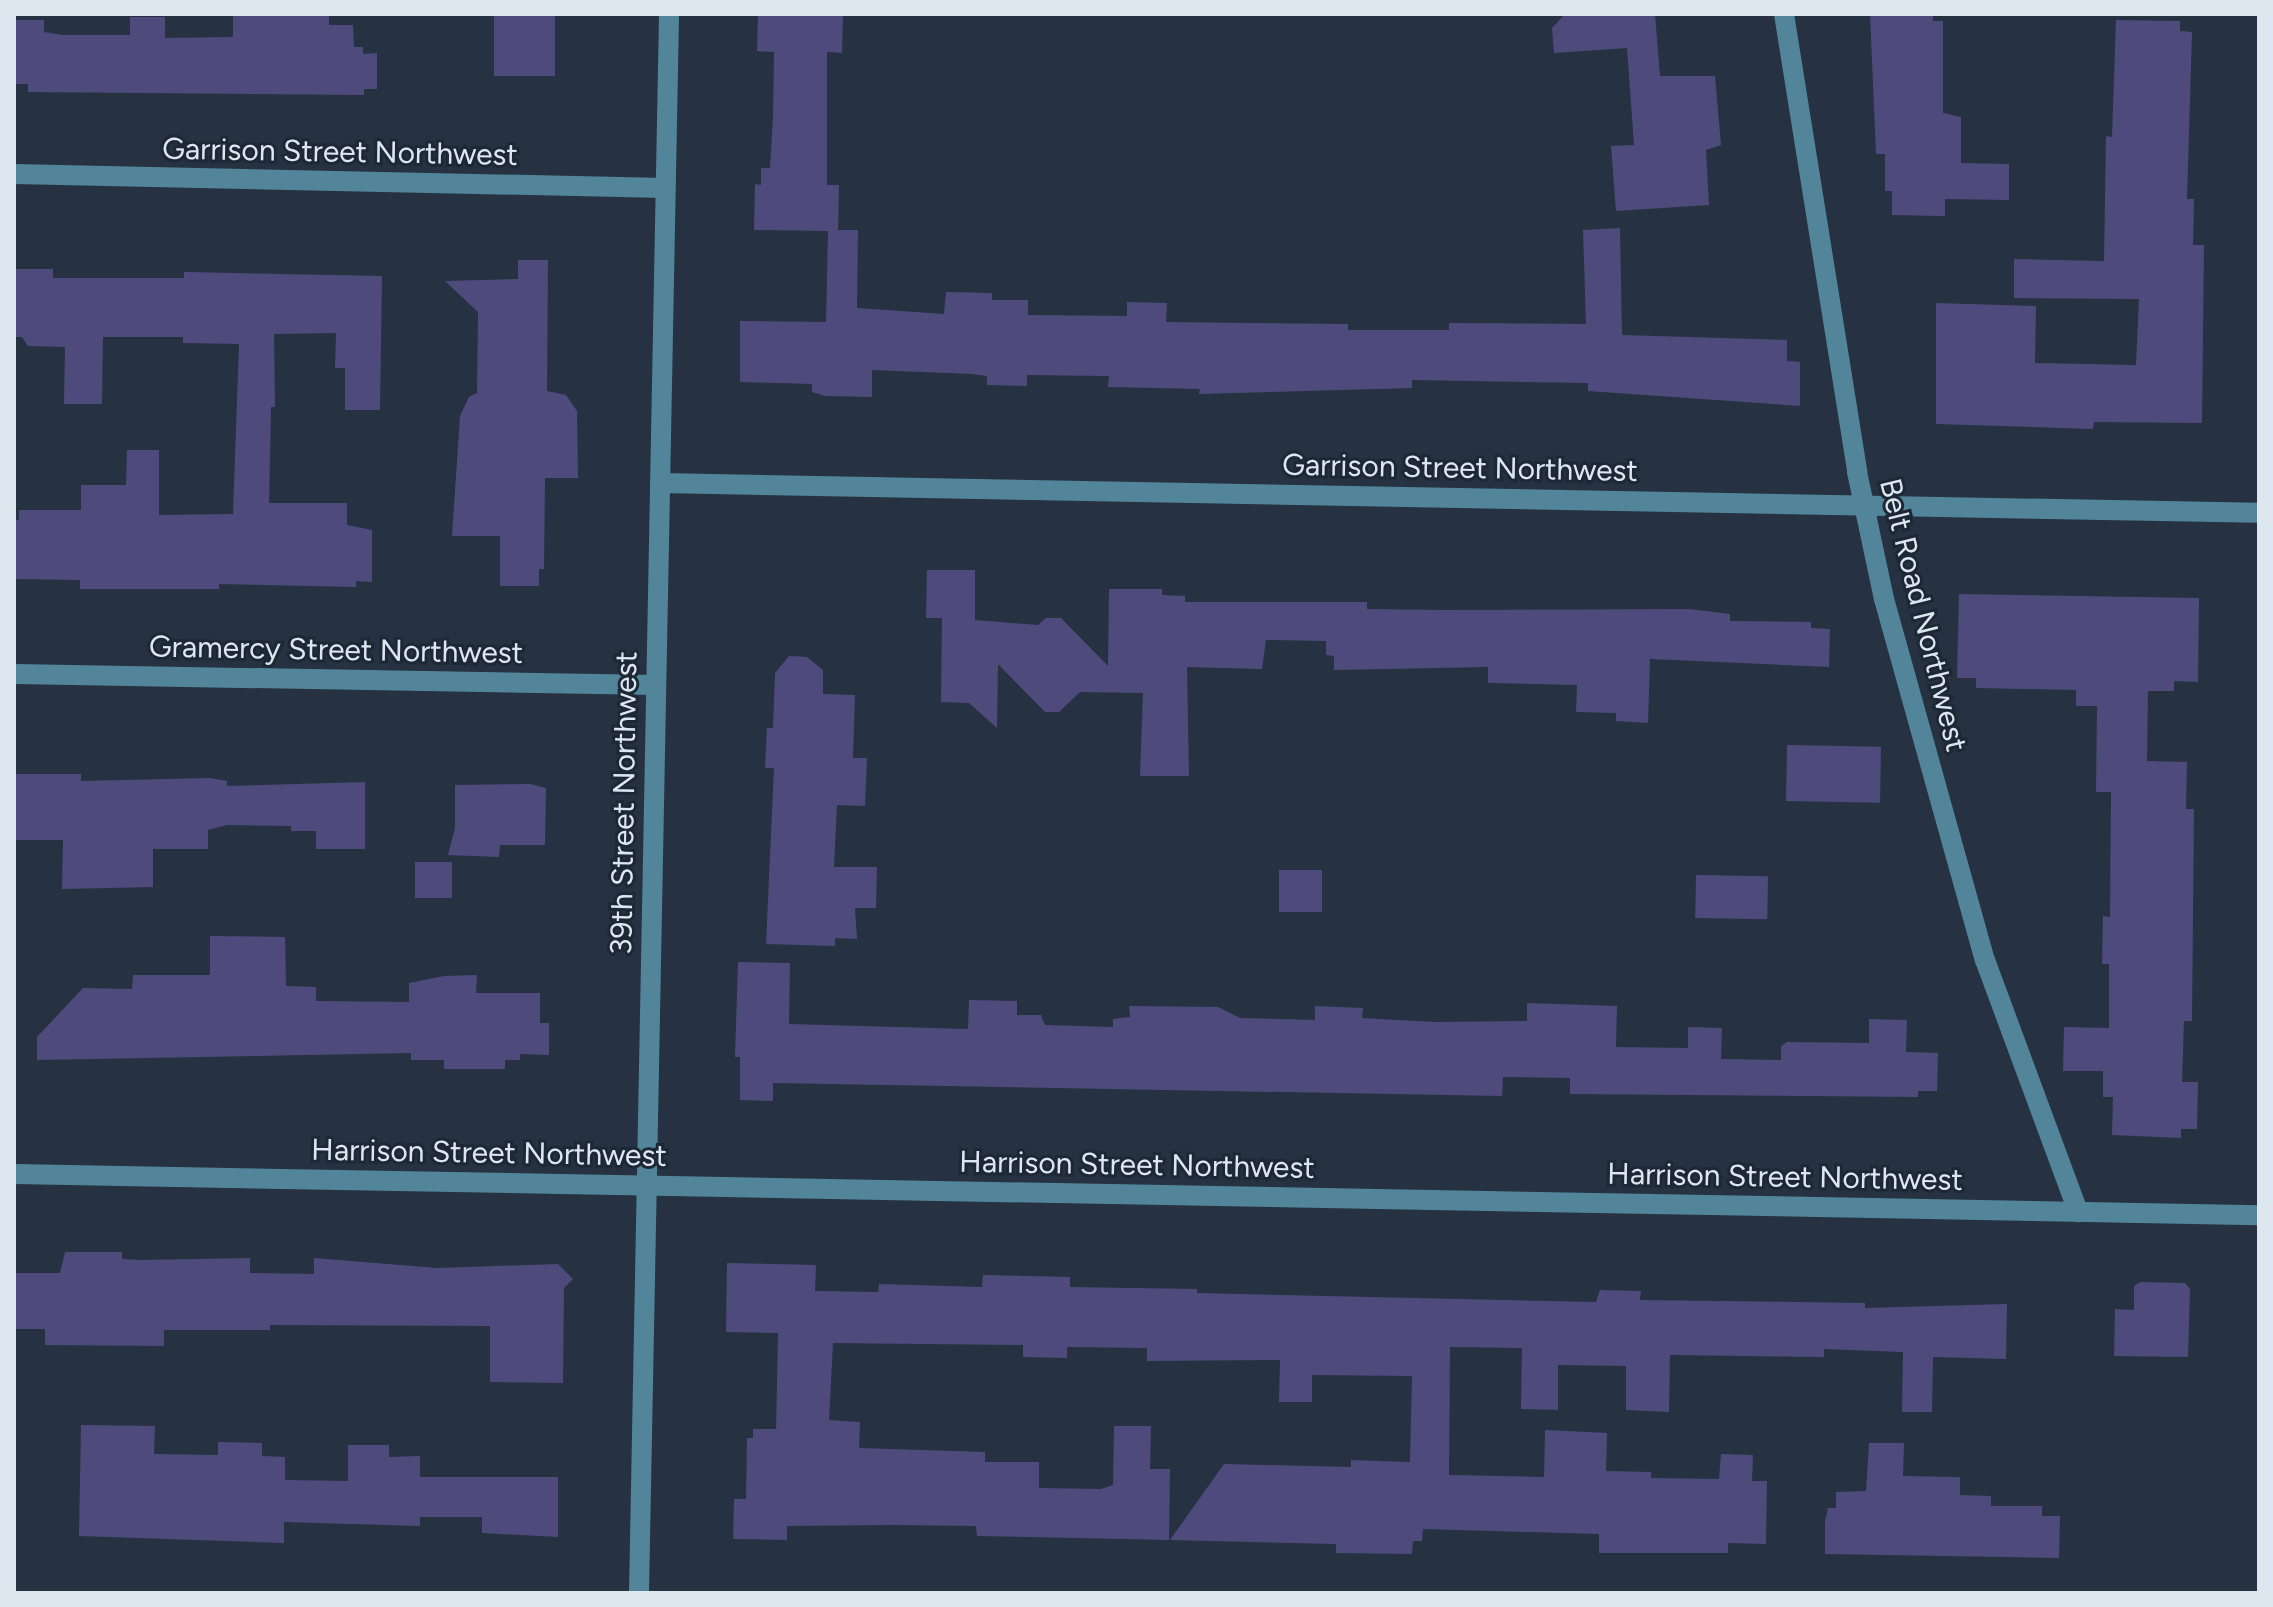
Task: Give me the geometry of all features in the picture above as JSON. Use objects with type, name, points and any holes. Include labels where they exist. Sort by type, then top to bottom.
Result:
[{"type":"street","name":"39th Street Northwest","points":[[639,1593],[669,14]]},
{"type":"street","name":"Belt Road Northwest","points":[[1784,14],[1864,507],[1888,614],[1985,960],[2078,1212]]},
{"type":"street","name":"Garrison Street Northwest","points":[[14,174],[665,188]]},
{"type":"street","name":"Garrison Street Northwest","points":[[660,483],[2259,513]]},
{"type":"street","name":"Gramercy Street Northwest","points":[[14,674],[656,685]]},
{"type":"street","name":"Harrison Street Northwest","points":[[14,1174],[2259,1215]]},
{"type":"building","points":[[233,14],[329,15],[329,25],[353,25],[354,47],[363,47],[363,54],[377,53],[377,89],[364,89],[364,95],[28,92],[28,84],[14,84],[14,20],[44,20],[44,32],[63,35],[130,35],[130,17],[165,17],[165,38],[233,37]]},
{"type":"building","points":[[494,14],[555,14],[555,76],[494,76]]},
{"type":"building","points":[[758,14],[843,14],[842,53],[827,52],[827,185],[839,185],[838,230],[858,230],[857,308],[944,314],[946,292],[992,293],[992,300],[1028,300],[1028,315],[1127,316],[1127,302],[1167,303],[1166,322],[1348,324],[1348,330],[1449,330],[1449,323],[1586,324],[1583,230],[1620,228],[1622,335],[1787,340],[1787,361],[1800,362],[1800,406],[1588,391],[1588,383],[1412,380],[1412,388],[1199,394],[1200,389],[1108,387],[1109,376],[1027,375],[1027,386],[987,385],[987,376],[972,374],[872,370],[872,397],[825,396],[812,392],[812,384],[740,382],[740,321],[826,322],[828,231],[754,230],[755,184],[761,185],[761,168],[770,168],[773,117],[774,52],[757,51]]},
{"type":"building","points":[[1565,14],[1655,14],[1660,76],[1715,76],[1721,145],[1706,150],[1709,205],[1616,211],[1611,146],[1634,145],[1627,48],[1554,53],[1552,28]]},
{"type":"building","points":[[1870,14],[1933,14],[1933,21],[1943,21],[1943,113],[1961,117],[1961,163],[2009,164],[2009,200],[1945,199],[1945,216],[1892,215],[1892,191],[1885,191],[1885,154],[1876,154]]},
{"type":"building","points":[[2116,20],[2180,21],[2180,31],[2192,32],[2187,199],[2194,199],[2193,245],[2204,245],[2202,423],[2094,422],[2093,429],[1936,424],[1936,303],[2036,306],[2035,363],[2136,365],[2139,299],[2014,298],[2014,259],[2104,261],[2106,136],[2112,137]]},
{"type":"building","points":[[518,260],[548,260],[547,391],[566,395],[577,411],[578,478],[545,478],[544,569],[539,569],[539,586],[500,586],[500,536],[452,536],[460,416],[469,397],[477,393],[478,312],[445,281],[518,279]]},
{"type":"building","points":[[14,269],[53,269],[53,278],[184,278],[184,272],[382,276],[380,410],[345,410],[345,368],[335,368],[336,333],[274,334],[275,407],[271,407],[269,503],[347,503],[347,525],[372,530],[372,582],[356,581],[356,587],[219,584],[219,589],[80,589],[80,580],[14,579],[14,520],[19,520],[19,510],[81,510],[81,485],[126,485],[127,450],[159,450],[159,515],[233,514],[239,344],[183,343],[183,337],[103,337],[102,404],[64,404],[65,347],[28,346],[22,337],[14,337]]},
{"type":"building","points":[[927,570],[975,570],[975,620],[1038,625],[1046,618],[1061,618],[1108,666],[1109,589],[1162,589],[1162,595],[1185,596],[1185,602],[1367,602],[1367,609],[1689,609],[1730,614],[1730,621],[1811,622],[1811,628],[1830,629],[1829,667],[1650,659],[1648,723],[1616,721],[1616,713],[1576,712],[1577,685],[1488,683],[1488,667],[1334,670],[1334,656],[1326,655],[1326,641],[1266,640],[1262,669],[1187,667],[1189,776],[1140,776],[1143,693],[1080,692],[1059,712],[1045,712],[998,664],[997,728],[969,703],[941,702],[942,618],[926,618]]},
{"type":"building","points":[[1959,594],[2199,598],[2198,682],[2174,681],[2174,691],[2148,691],[2147,761],[2187,762],[2186,809],[2194,809],[2192,1021],[2184,1021],[2182,1082],[2198,1082],[2197,1129],[2181,1129],[2181,1138],[2112,1135],[2113,1097],[2103,1097],[2103,1071],[2063,1071],[2064,1027],[2109,1028],[2109,964],[2102,964],[2103,916],[2110,917],[2111,792],[2096,792],[2097,706],[2076,706],[2076,690],[1976,688],[1976,678],[1957,678]]},
{"type":"building","points":[[789,656],[807,657],[823,670],[823,694],[855,695],[853,758],[867,758],[865,806],[837,805],[834,867],[877,867],[876,908],[855,908],[857,939],[835,938],[835,946],[766,944],[774,768],[765,768],[767,728],[773,728],[775,673]]},
{"type":"building","points":[[1787,745],[1881,747],[1880,803],[1786,801]]},
{"type":"building","points":[[14,774],[81,774],[81,781],[210,778],[227,781],[227,786],[365,782],[365,849],[316,849],[316,831],[291,831],[291,826],[227,825],[208,830],[208,849],[153,849],[153,887],[62,889],[63,840],[14,840]]},
{"type":"building","points":[[530,784],[546,788],[545,845],[500,845],[499,857],[448,855],[455,828],[455,785]]},
{"type":"building","points":[[415,862],[452,862],[452,898],[415,898]]},
{"type":"building","points":[[1279,870],[1322,870],[1322,912],[1279,912]]},
{"type":"building","points":[[1696,875],[1768,876],[1767,919],[1695,918]]},
{"type":"building","points":[[210,936],[285,937],[286,986],[316,987],[316,1001],[409,1002],[409,983],[444,976],[477,975],[476,993],[540,993],[540,1023],[549,1023],[549,1055],[520,1054],[520,1060],[505,1060],[505,1069],[444,1069],[444,1060],[411,1060],[411,1053],[37,1060],[37,1037],[83,988],[132,989],[133,975],[210,975]]},
{"type":"building","points":[[738,962],[790,963],[789,1024],[968,1029],[969,1000],[1017,1001],[1017,1015],[1041,1015],[1045,1025],[1113,1027],[1113,1019],[1130,1017],[1129,1006],[1218,1007],[1240,1018],[1315,1020],[1315,1006],[1363,1008],[1362,1018],[1435,1022],[1527,1021],[1527,1003],[1617,1006],[1616,1047],[1688,1048],[1688,1027],[1722,1028],[1721,1059],[1781,1060],[1781,1046],[1787,1042],[1869,1043],[1869,1019],[1907,1020],[1906,1052],[1938,1053],[1937,1091],[1918,1091],[1918,1097],[1570,1094],[1570,1078],[1503,1077],[1502,1096],[773,1083],[773,1101],[740,1100],[740,1057],[735,1057]]},
{"type":"building","points":[[65,1252],[122,1252],[122,1259],[140,1260],[250,1258],[250,1273],[314,1274],[314,1258],[437,1268],[558,1264],[573,1279],[564,1288],[563,1383],[490,1382],[490,1326],[270,1325],[270,1330],[164,1330],[164,1346],[45,1345],[45,1329],[14,1329],[14,1273],[60,1273]]},
{"type":"building","points":[[727,1263],[816,1265],[815,1291],[878,1292],[879,1284],[982,1287],[983,1275],[1070,1277],[1070,1287],[1197,1289],[1197,1293],[1596,1302],[1600,1290],[1641,1291],[1640,1300],[1865,1303],[1865,1308],[2007,1304],[2006,1359],[1933,1357],[1932,1412],[1902,1412],[1903,1352],[1824,1349],[1824,1357],[1670,1355],[1669,1412],[1626,1410],[1626,1366],[1558,1365],[1558,1410],[1521,1409],[1522,1348],[1450,1347],[1449,1475],[1544,1477],[1545,1430],[1607,1433],[1606,1471],[1651,1472],[1651,1478],[1719,1479],[1721,1454],[1753,1455],[1752,1481],[1767,1481],[1766,1544],[1728,1543],[1728,1553],[1599,1553],[1599,1534],[1423,1529],[1422,1541],[1413,1541],[1412,1554],[1336,1553],[1336,1544],[1170,1540],[1224,1464],[1351,1467],[1351,1460],[1410,1462],[1412,1376],[1312,1375],[1312,1402],[1279,1402],[1280,1360],[1147,1361],[1147,1348],[1067,1347],[1067,1358],[1023,1357],[1023,1345],[833,1343],[829,1420],[860,1422],[859,1448],[985,1452],[985,1462],[1039,1462],[1039,1488],[1101,1489],[1113,1485],[1114,1426],[1151,1426],[1150,1469],[1170,1469],[1169,1540],[977,1536],[976,1526],[892,1525],[787,1526],[787,1540],[733,1539],[734,1499],[746,1499],[747,1438],[753,1438],[753,1429],[776,1429],[778,1333],[726,1332]]},
{"type":"building","points":[[2140,1282],[2185,1283],[2190,1289],[2188,1357],[2114,1356],[2115,1309],[2134,1310],[2134,1286]]},
{"type":"building","points":[[81,1425],[155,1426],[154,1454],[218,1455],[218,1442],[262,1443],[262,1456],[285,1457],[285,1480],[348,1481],[348,1445],[389,1445],[389,1457],[420,1456],[420,1477],[558,1477],[558,1537],[482,1533],[482,1517],[420,1517],[420,1526],[284,1522],[284,1543],[79,1536]]},
{"type":"building","points":[[1869,1443],[1904,1443],[1903,1476],[1960,1477],[1960,1495],[1991,1496],[1991,1506],[2042,1506],[2042,1516],[2060,1516],[2059,1558],[1825,1554],[1825,1522],[1828,1508],[1836,1508],[1836,1492],[1866,1491]]}]
